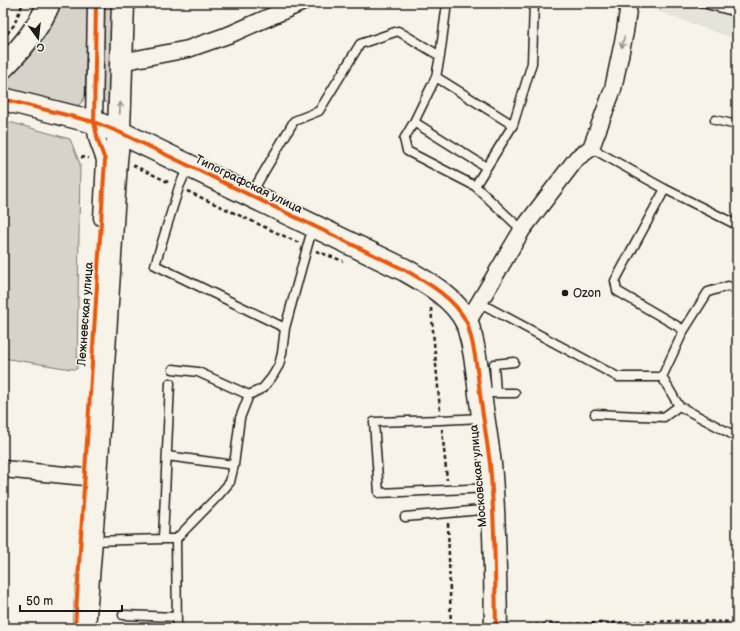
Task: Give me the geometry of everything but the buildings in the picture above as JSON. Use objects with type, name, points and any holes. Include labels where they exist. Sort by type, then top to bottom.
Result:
[{"type":"main road","points":[[3,67],[23,46],[38,25],[48,3]]},
{"type":"main road","name":"Лежневская улица","points":[[84,628],[91,541],[90,477],[119,132],[123,3]]},
{"type":"main road","name":"Типографская улица","points":[[3,99],[94,122],[119,132],[250,195],[405,270],[425,282],[448,299],[458,309],[467,323]]},
{"type":"main road","name":"Московская улица","points":[[467,323],[488,393],[483,418],[490,463],[496,628]]},
{"type":"street","name":"Лежневская улица","points":[[75,628],[90,477],[105,160],[98,141],[94,122],[96,3]]},
{"type":"street","points":[[121,62],[188,49],[232,34],[301,3]]},
{"type":"street","points":[[467,323],[522,230],[577,158],[592,148],[613,89],[625,32],[629,3]]},
{"type":"street","points":[[3,469],[90,477]]},
{"type":"lane","points":[[447,3],[436,77],[404,139],[408,151],[475,186],[522,230]]},
{"type":"lane","points":[[475,186],[513,125],[532,63],[534,3]]},
{"type":"lane","points":[[702,3],[737,12]]},
{"type":"lane","points":[[250,195],[294,121],[319,111],[360,44],[398,31],[440,56]]},
{"type":"lane","points":[[436,77],[513,125]]},
{"type":"lane","points":[[715,120],[737,125]]},
{"type":"lane","points":[[414,122],[486,167]]},
{"type":"lane","points":[[592,148],[664,189],[737,225]]},
{"type":"lane","points":[[189,166],[179,187],[155,265],[285,328]]},
{"type":"lane","points":[[664,189],[615,281],[617,291],[684,330]]},
{"type":"lane","points":[[91,541],[176,538],[230,482],[234,465],[240,418],[249,395],[263,388],[279,365],[285,328],[313,226]]},
{"type":"lane","points":[[662,377],[684,330],[708,292],[728,286],[737,290]]},
{"type":"lane","points":[[480,302],[618,377],[662,377]]},
{"type":"lane","points":[[514,362],[494,364],[488,393],[515,393]]},
{"type":"lane","points":[[173,369],[198,372],[249,395]]},
{"type":"lane","points":[[662,377],[679,406],[737,437]]},
{"type":"lane","points":[[163,539],[170,382]]},
{"type":"lane","points":[[595,414],[664,417],[679,406]]},
{"type":"lane","points":[[483,418],[374,422],[379,493],[448,490],[492,498]]},
{"type":"lane","points":[[167,456],[234,465]]},
{"type":"lane","points":[[405,517],[447,513],[492,498]]},
{"type":"lane","points":[[176,538],[177,628]]},
{"type":"lane","points":[[123,615],[177,617]]},
{"type":"path","points":[[3,39],[14,25],[23,3]]},
{"type":"path","points":[[179,187],[307,247],[349,263]]},
{"type":"path","points":[[431,302],[448,490]]},
{"type":"path","points":[[447,513],[451,628]]},
{"type":"path","points":[[528,625],[679,621],[737,622]]},
{"type":"shaded area","points":[[60,3],[88,3],[85,95],[82,102],[78,105],[72,106],[3,91],[3,86],[7,79],[33,50]]},
{"type":"shaded area","points":[[105,3],[117,3],[110,102],[108,103],[104,102],[103,98]]},
{"type":"shaded area","points":[[635,3],[737,3],[737,40]]},
{"type":"shaded area","points":[[3,121],[70,139],[80,164],[77,369],[3,358]]},
{"type":"cycle path","points":[[75,628],[105,160],[98,141],[94,122],[96,3]]},
{"type":"cycle path","points":[[3,99],[94,122],[119,132],[405,270],[432,286],[455,306],[467,323],[473,344],[490,464],[494,525],[496,628]]},
{"type":"place","name":"Ozon","points":[[565,293]]}]
